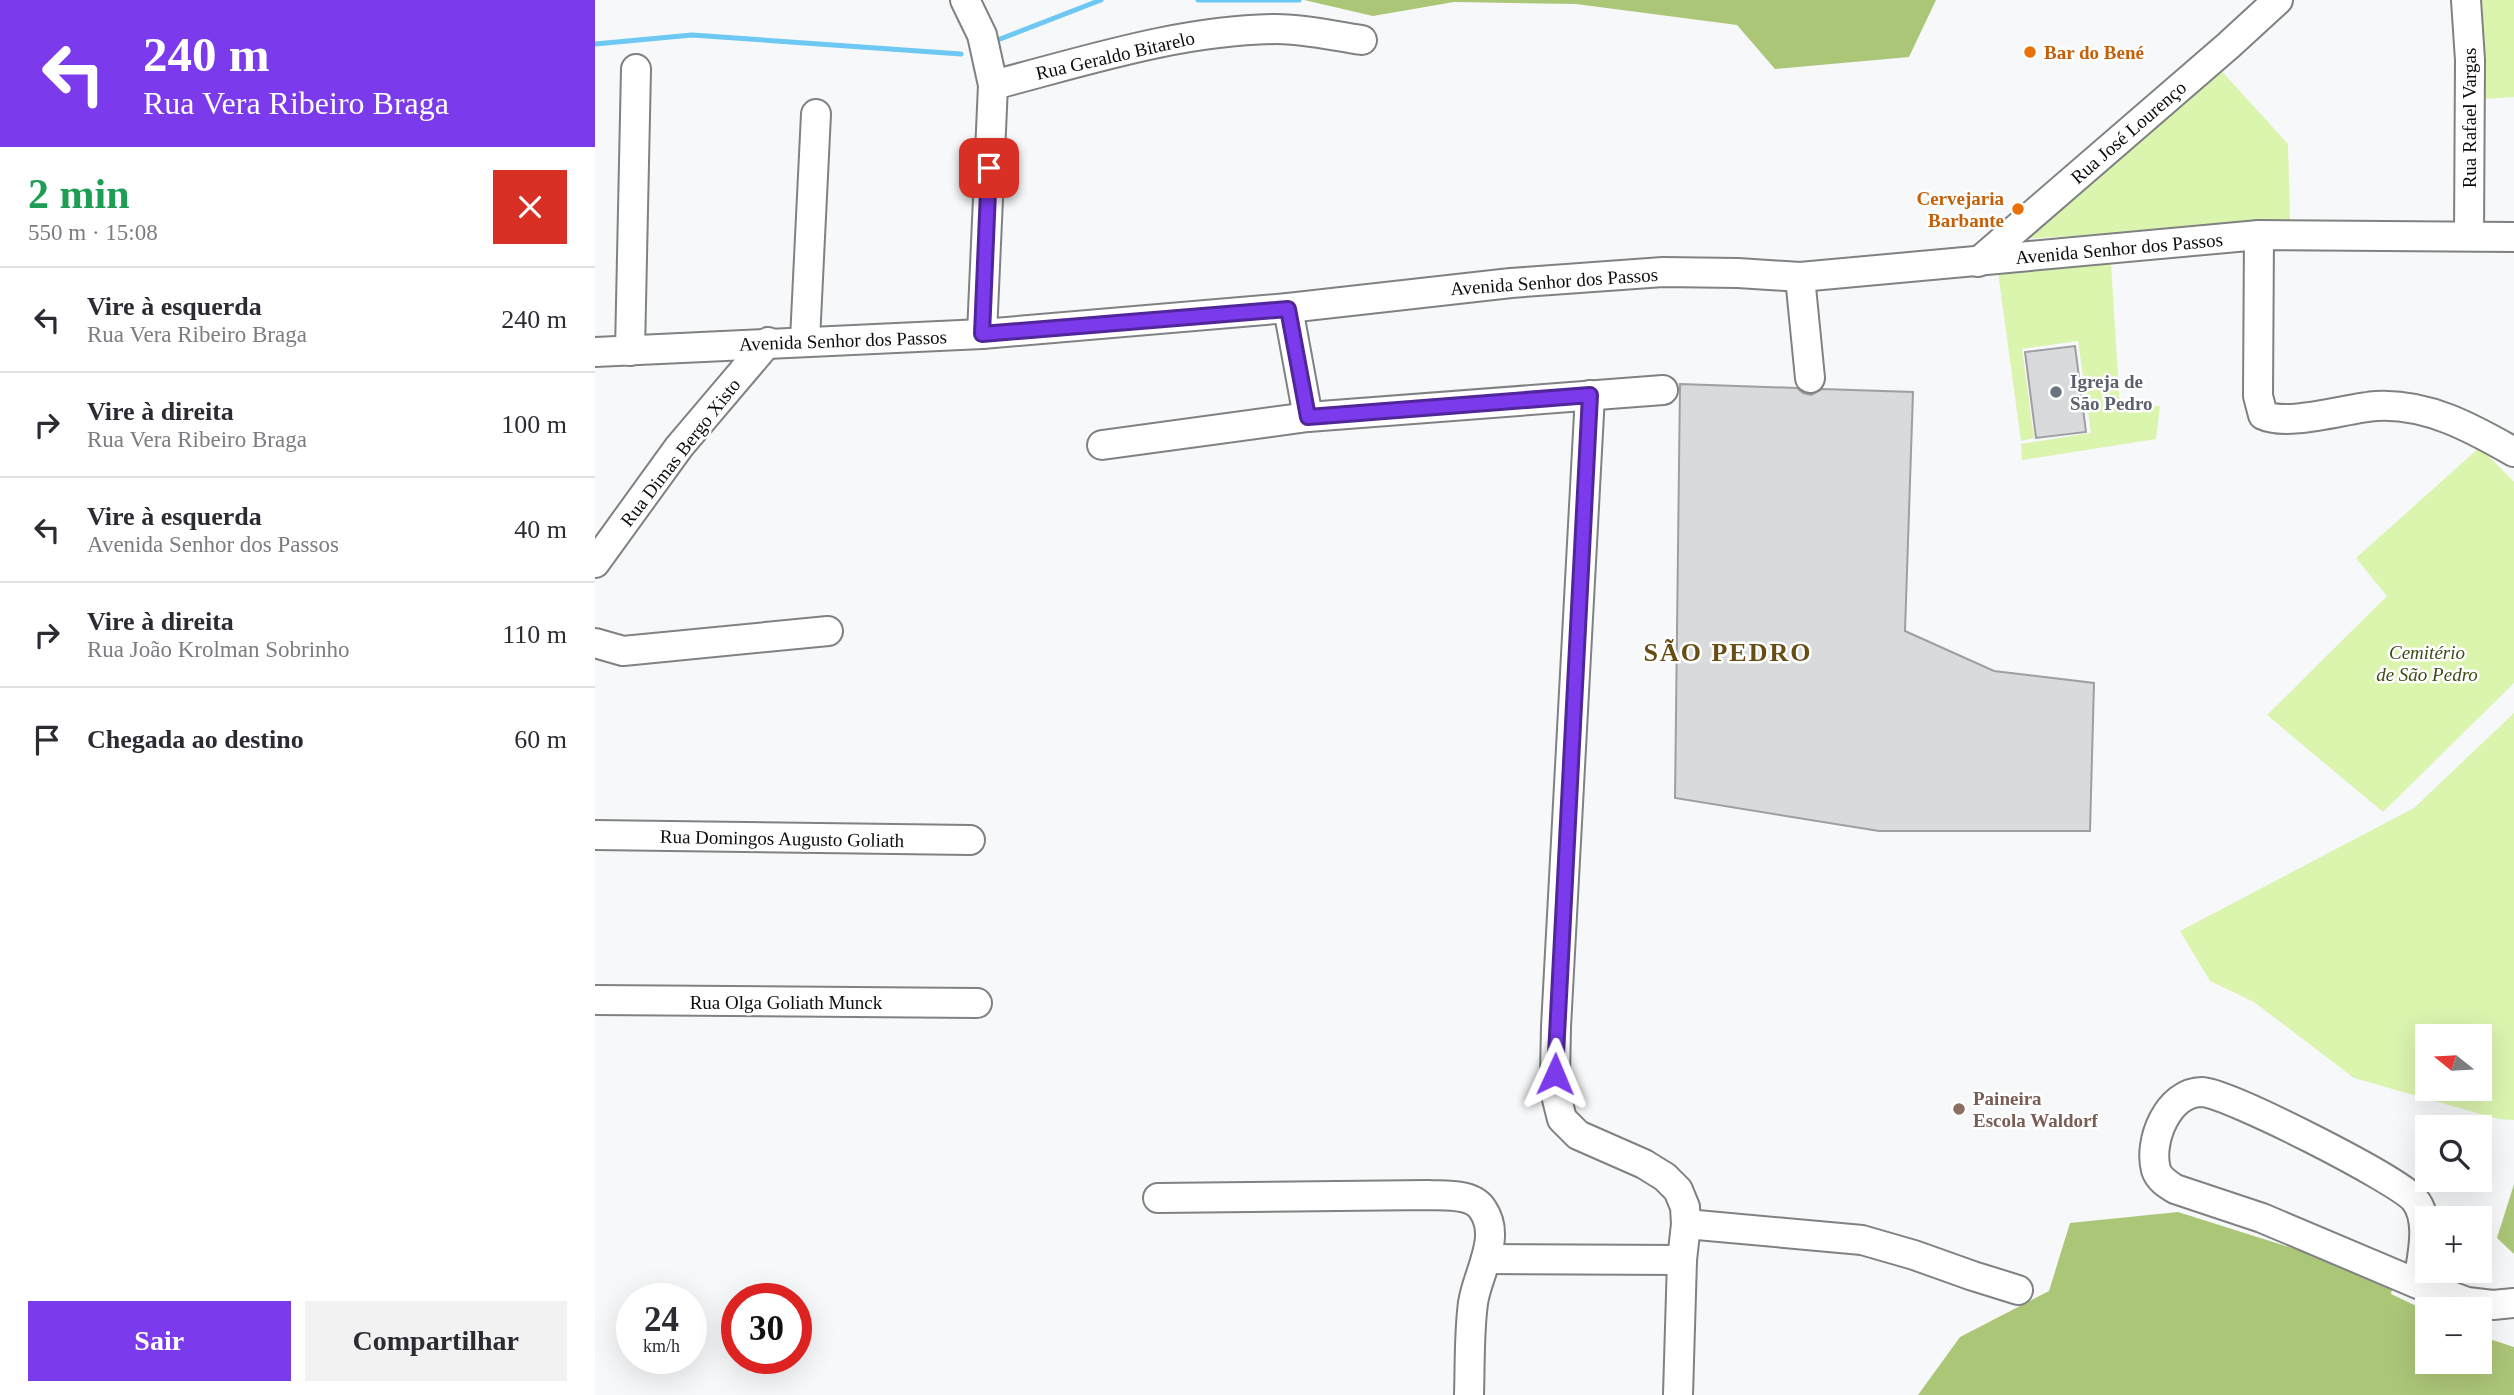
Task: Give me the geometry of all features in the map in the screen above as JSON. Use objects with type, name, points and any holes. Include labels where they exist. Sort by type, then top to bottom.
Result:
[{"type":"street","points":[[965,0],[982,35],[993,85],[982,334]]},
{"type":"street","name":"Rua José Lourenço","points":[[1977,262],[2278,0]]},
{"type":"street","name":"Rua Rafael Vargas","points":[[2466,0],[2470,60],[2469,236]]},
{"type":"street","name":"Rua Geraldo Bitarelo","points":[[993,85],[1177,38],[1232,31],[1279,29],[1362,40]]},
{"type":"street","points":[[630,351],[636,69]]},
{"type":"street","points":[[805,341],[816,114]]},
{"type":"street","points":[[2259,235],[2258,396],[2263,415],[2282,419],[2378,406],[2407,408],[2464,425],[2514,452]]},
{"type":"street","name":"Avenida Senhor dos Passos","points":[[595,352],[982,334],[1288,309],[1498,284],[1663,272],[1738,273],[1800,278],[2259,235],[2514,237]]},
{"type":"street","points":[[1800,278],[1810,378]]},
{"type":"street","points":[[1288,309],[1308,417]]},
{"type":"street","name":"Rua Dimas Bergo Xisto","points":[[595,563],[679,447],[768,342]]},
{"type":"street","points":[[1102,446],[1308,417],[1663,390]]},
{"type":"street","points":[[1590,395],[1556,1027],[1557,1099],[1562,1119],[1579,1135],[1644,1164],[1665,1177],[1678,1190],[1685,1207],[1678,1395]]},
{"type":"street","points":[[595,643],[623,651],[828,631]]},
{"type":"street","name":"Rua Domingos Augusto Goliath","points":[[595,835],[970,840]]},
{"type":"street","name":"Rua Olga Goliath Munck","points":[[595,1000],[977,1003]]},
{"type":"street","points":[[2418,1284],[2423,1226],[2421,1212],[2415,1199],[2400,1187],[2315,1141],[2223,1097],[2203,1092],[2187,1094],[2164,1118],[2154,1157],[2157,1172],[2163,1181],[2175,1189],[2306,1236],[2418,1284],[2467,1302],[2493,1306],[2514,1303]]},
{"type":"street","points":[[1158,1198],[1455,1196],[1473,1200],[1483,1208],[1489,1222],[1490,1240],[1473,1302],[1469,1395]]},
{"type":"street","points":[[1686,1224],[1862,1240],[2018,1290]]},
{"type":"street","points":[[1486,1259],[1682,1260]]},
{"type":"green space","points":[[1304,0],[1936,0],[1909,57],[1775,69],[1737,25],[1576,4],[1454,2],[1373,16]]},
{"type":"green space","points":[[2478,0],[2514,0],[2514,97],[2484,99]]},
{"type":"green space","points":[[2216,65],[2288,144],[2290,221],[2254,226],[2020,239]]},
{"type":"green space","points":[[2111,264],[2120,407],[2160,406],[2156,439],[2022,460],[2021,444],[2091,433],[2078,341],[2022,349],[2034,438],[2021,441],[1998,272]]},
{"type":"green space","name":"Cemitério de São Pedro","points":[[2480,447],[2514,482],[2514,683],[2383,812],[2267,715],[2387,596],[2356,558]]},
{"type":"green space","points":[[2514,713],[2514,1120],[2498,1119],[2492,1115],[2435,1101],[2492,1101],[2492,1024],[2415,1024],[2415,1095],[2354,1078],[2254,1002],[2210,981],[2180,931],[2414,808]]},
{"type":"green space","points":[[2514,1184],[2514,1254],[2497,1238]]},
{"type":"green space","points":[[2178,1212],[2394,1280],[2391,1294],[2415,1305],[2415,1374],[2492,1374],[2492,1340],[2514,1347],[2514,1395],[1918,1395],[1960,1337],[2049,1291],[2070,1223]]},
{"type":"building","name":"Igreja de São Pedro","points":[[2075,346],[2086,432],[2036,438],[2025,352]]},
{"type":"building","points":[[1680,384],[1797,388],[1811,395],[1822,389],[1913,392],[1905,631],[1994,671],[2094,683],[2090,831],[1879,831],[1675,798]]},
{"type":"waterway","points":[[995,41],[1101,0]]},
{"type":"waterway","points":[[1198,0],[1299,0]]},
{"type":"waterway","points":[[595,44],[692,35],[961,54]]},
{"type":"place","name":"Bar do Bené","points":[[2030,52]]},
{"type":"place","name":"Cervejaria Barbante","points":[[2018,209]]},
{"type":"place","name":"Igreja de São Pedro","points":[[2056,392]]},
{"type":"place","name":"Paineira Escola Waldorf","points":[[1959,1109]]},
{"type":"district","name":"SÃO PEDRO","points":[[1728,652]]},
{"type":"route","points":[[989,168],[982,334],[1288,309],[1308,417],[1590,395],[1555,1074]]}]
